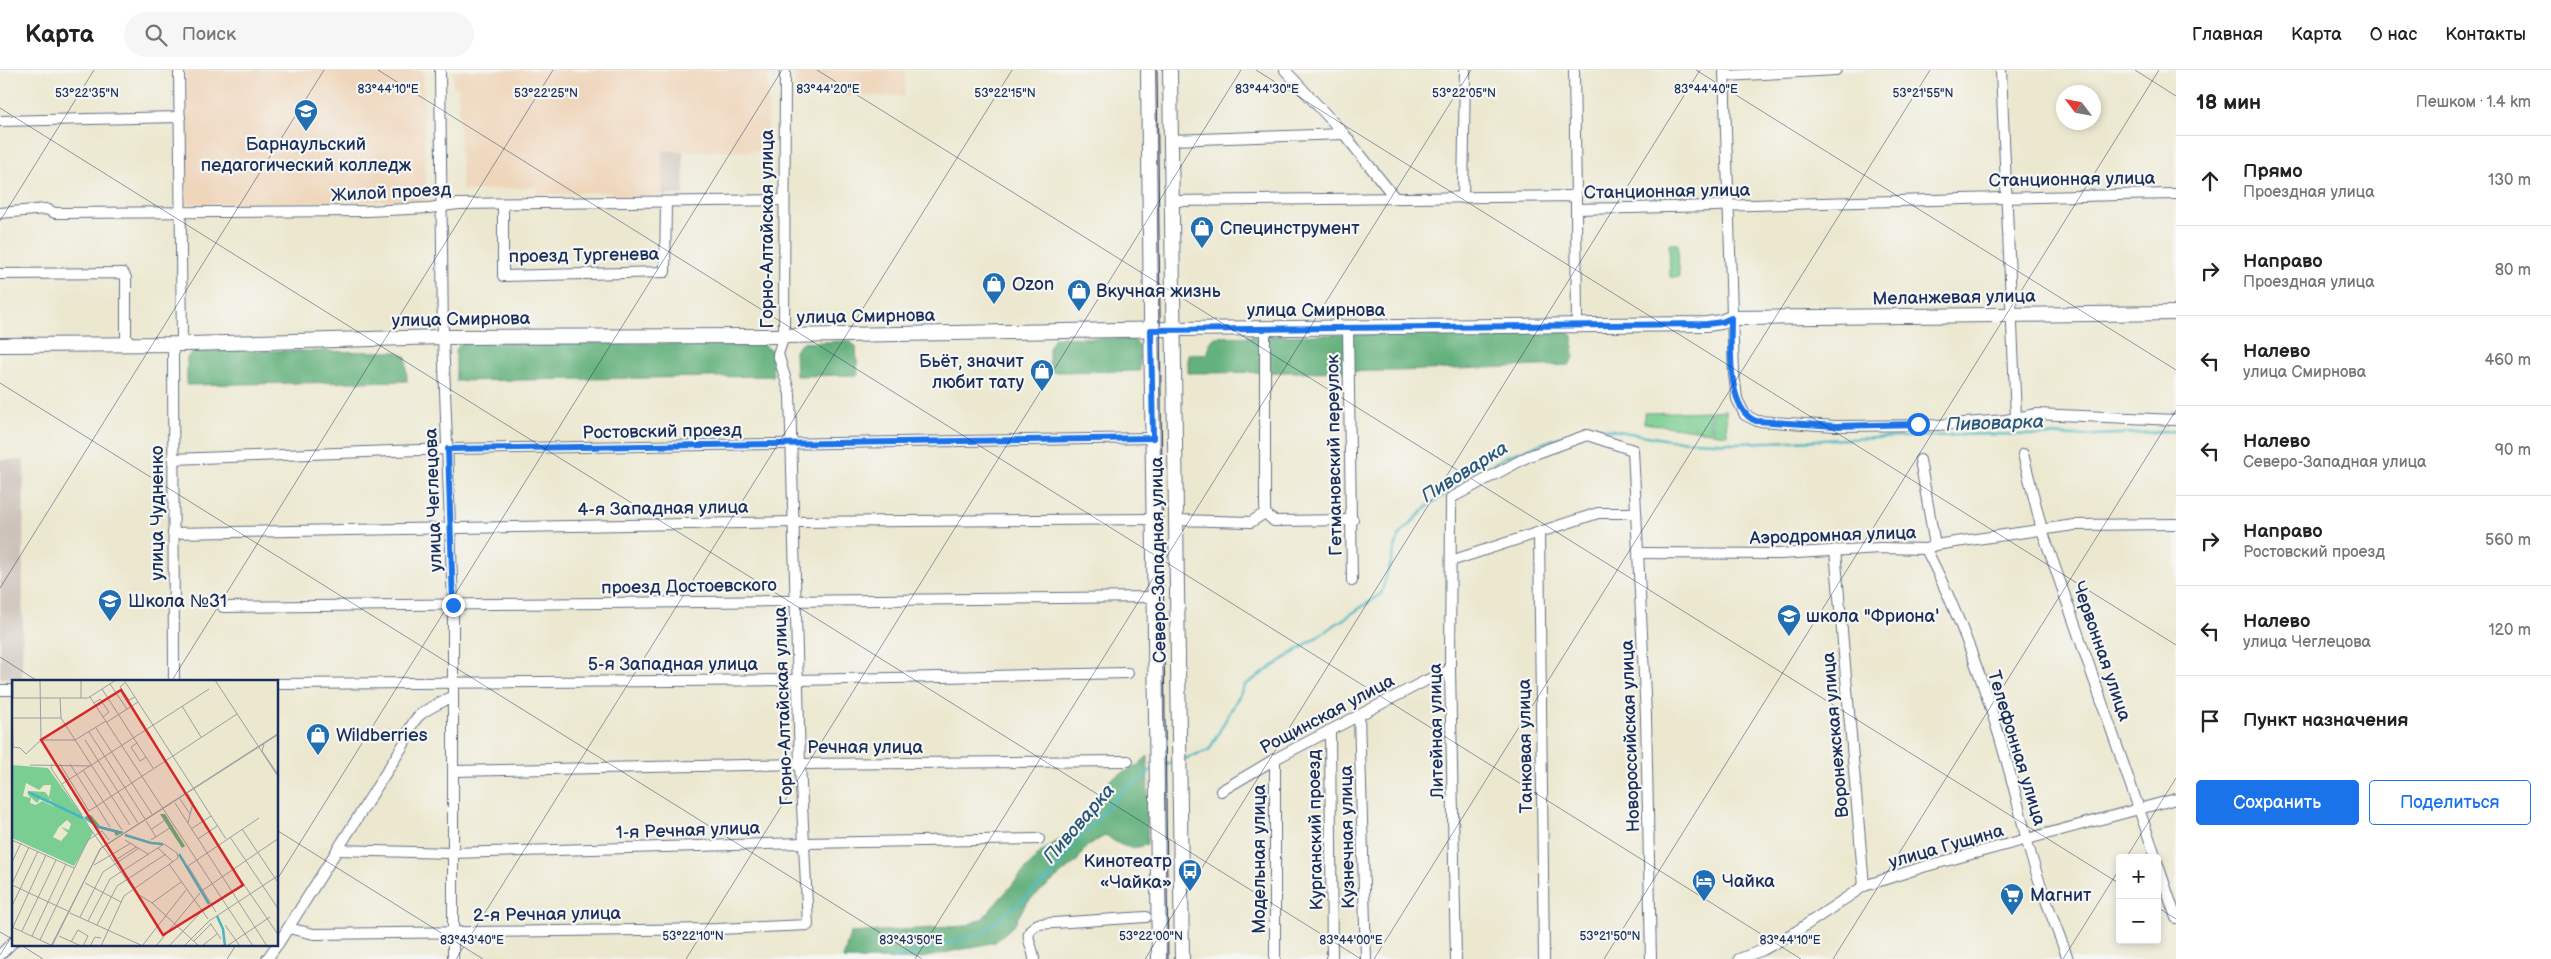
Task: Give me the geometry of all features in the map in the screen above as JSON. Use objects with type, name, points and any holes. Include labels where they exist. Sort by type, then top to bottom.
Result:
[{"type":"street","name":"улица Чудненко","points":[[174,680],[173,459],[178,343],[179,70]]},
{"type":"street","name":"улица Чеглецова","points":[[440,70],[443,337],[453,605],[451,853],[453,959]]},
{"type":"street","name":"Горно-Алтайская улица","points":[[785,70],[784,336],[778,354],[790,394],[790,445],[795,522],[797,680],[808,925]]},
{"type":"street","name":"Северо-Западная улица","points":[[1148,70],[1159,959]]},
{"type":"street","name":"Северо-Западная улица","points":[[1170,70],[1182,959]]},
{"type":"street","points":[[1285,70],[1344,134],[1395,198]]},
{"type":"street","points":[[1463,198],[1466,70]]},
{"type":"street","points":[[1574,70],[1576,196]]},
{"type":"street","points":[[1836,70],[1725,73],[1732,349],[1737,399],[1745,415],[1756,421],[1836,426],[1937,425],[2006,420],[2036,414],[2176,420]]},
{"type":"street","points":[[2000,70],[2016,417]]},
{"type":"street","points":[[0,121],[180,117]]},
{"type":"street","points":[[1171,140],[1344,134]]},
{"type":"street","name":"Станционная улица","points":[[1172,201],[1576,196],[1576,209],[1729,207],[2005,196],[2176,194]]},
{"type":"street","name":"Жилой проезд","points":[[0,213],[46,209],[55,213],[368,211],[503,204],[784,200]]},
{"type":"street","name":"проезд Тургенева","points":[[503,204],[502,276],[666,272],[666,202]]},
{"type":"street","points":[[1576,209],[1577,324]]},
{"type":"street","points":[[0,274],[123,274],[126,278],[126,344]]},
{"type":"street","name":"Меланжевая улица","points":[[1731,318],[2176,313]]},
{"type":"street","name":"улица Смирнова","points":[[0,345],[443,337],[784,336],[1174,329],[1707,324],[1722,322],[1731,318]]},
{"type":"street","name":"Гетмановский переулок","points":[[1348,328],[1353,520],[1352,581]]},
{"type":"street","points":[[1265,329],[1265,513],[1274,521],[1353,520]]},
{"type":"street","name":"Литейная улица","points":[[1456,959],[1450,670],[1451,498],[1530,456],[1587,435],[1633,450],[1634,513]]},
{"type":"street","name":"Ростовский проезд","points":[[173,459],[448,449],[1153,438]]},
{"type":"street","name":"Червонная улица","points":[[2023,454],[2042,530],[2154,854]]},
{"type":"street","name":"Телефонная улица","points":[[1920,460],[1930,547],[1982,683],[2011,773],[2027,840],[2068,959]]},
{"type":"street","points":[[1176,520],[1251,522],[1265,513]]},
{"type":"street","points":[[1451,561],[1598,513],[1634,513]]},
{"type":"street","name":"Новороссийская улица","points":[[1634,513],[1640,553],[1649,791],[1651,959]]},
{"type":"street","name":"4-я Западная улица","points":[[173,533],[795,522],[1154,519]]},
{"type":"street","name":"Аэродромная улица","points":[[1640,553],[1779,554],[1930,547],[2074,525],[2176,524]]},
{"type":"street","name":"Танковая улица","points":[[1539,533],[1544,959]]},
{"type":"street","name":"Воронежская улица","points":[[1835,550],[1864,886]]},
{"type":"street","name":"проезд Достоевского","points":[[223,607],[1155,597]]},
{"type":"street","name":"Рощинская улица","points":[[1221,791],[1275,759],[1450,670]]},
{"type":"street","name":"5-я Западная улица","points":[[279,684],[797,680],[1128,673]]},
{"type":"street","points":[[279,942],[404,744],[412,720],[422,712],[453,696]]},
{"type":"street","name":"Кузнечная улица","points":[[1360,715],[1366,959]]},
{"type":"street","name":"Курганский проезд","points":[[1330,732],[1332,959]]},
{"type":"street","name":"Модельная улица","points":[[1275,759],[1276,959]]},
{"type":"street","name":"Речная улица","points":[[453,771],[800,764],[1128,761]]},
{"type":"street","name":"улица Гущина","points":[[1740,959],[1756,953],[1797,931],[1864,886],[1932,864],[2176,799]]},
{"type":"street","name":"1-я Речная улица","points":[[338,850],[451,853],[804,842],[1039,839]]},
{"type":"street","points":[[2161,874],[2176,918]]},
{"type":"street","points":[[1034,959],[1028,934],[1030,929],[1038,924],[1146,917]]},
{"type":"street","name":"2-я Речная улица","points":[[288,928],[314,934],[717,929],[808,925]]},
{"type":"street","points":[[0,955],[12,943]]},
{"type":"street","points":[[267,959],[276,946]]},
{"type":"shaded area","name":"Барнаульский педагогический колледж","points":[[186,70],[423,70],[426,200],[187,204]]},
{"type":"shaded area","points":[[453,70],[768,70],[768,151],[663,151],[663,195],[618,197],[609,192],[537,194],[537,187],[462,191],[458,87],[453,87]]},
{"type":"shaded area","points":[[795,70],[905,70],[905,96],[796,97]]},
{"type":"shaded area","points":[[662,151],[683,151],[684,195],[663,195]]},
{"type":"shaded area","points":[[0,460],[24,460],[22,679],[0,678]]},
{"type":"green space","points":[[1669,244],[1678,244],[1679,277],[1670,277]]},
{"type":"green space","points":[[1565,330],[1573,336],[1574,357],[1569,365],[1395,371],[1188,373],[1188,354],[1208,354],[1209,343],[1215,337]]},
{"type":"green space","points":[[1055,337],[1132,339],[1139,345],[1140,371],[1049,372],[1049,348]]},
{"type":"green space","points":[[850,341],[856,347],[858,375],[796,376],[795,351],[801,343]]},
{"type":"green space","points":[[462,342],[762,344],[771,350],[773,376],[456,381],[456,350]]},
{"type":"green space","points":[[194,350],[398,352],[406,357],[407,381],[187,385],[187,358]]},
{"type":"green space","points":[[1726,410],[1727,435],[1712,433],[1712,411]]},
{"type":"green space","points":[[1710,411],[1710,432],[1644,423],[1644,413]]},
{"type":"green space","points":[[1148,756],[1147,844],[1136,847],[1125,846],[1115,842],[1106,835],[1086,847],[1077,861],[1026,903],[1014,925],[995,942],[917,959],[843,959],[850,933],[965,926],[983,918],[1041,852],[1087,821],[1111,779],[1138,765]]},
{"type":"waterway","name":"Пивоварка","points":[[1184,759],[1209,750],[1245,685],[1381,594],[1399,535],[1429,505],[1505,457],[1590,426],[1669,440],[1736,443],[1987,434],[2078,436],[2176,431]]},
{"type":"waterway","name":"Пивоварка","points":[[1162,766],[1174,762]]},
{"type":"waterway","name":"Пивоварка","points":[[892,959],[983,933],[1051,876],[1074,845],[1122,791],[1152,770]]},
{"type":"tram line","points":[[1157,70],[1168,959]]},
{"type":"place","name":"Барнаульский педагогический колледж","points":[[306,132]]},
{"type":"place","name":"Специнструмент","points":[[1202,249]]},
{"type":"place","name":"Ozon","points":[[994,305]]},
{"type":"place","name":"Вкучная жизнь","points":[[1079,312]]},
{"type":"place","name":"Бьёт, значит любит тату","points":[[1042,392]]},
{"type":"place","name":"Школа №31","points":[[110,622]]},
{"type":"place","name":"школа \"Фриона'","points":[[1789,637]]},
{"type":"place","name":"Wildberries","points":[[318,756]]},
{"type":"place","name":"Кинотеатр «Чайка»","points":[[1190,892]]},
{"type":"place","name":"Чайка","points":[[1704,902]]},
{"type":"place","name":"Магнит","points":[[2012,916]]},
{"type":"route","points":[[453,605],[448,449],[1153,438],[1151,330],[1638,323],[1707,324],[1722,322],[1731,318],[1737,399],[1745,415],[1749,418],[1756,421],[1798,422],[1836,426],[1918,424]]}]
